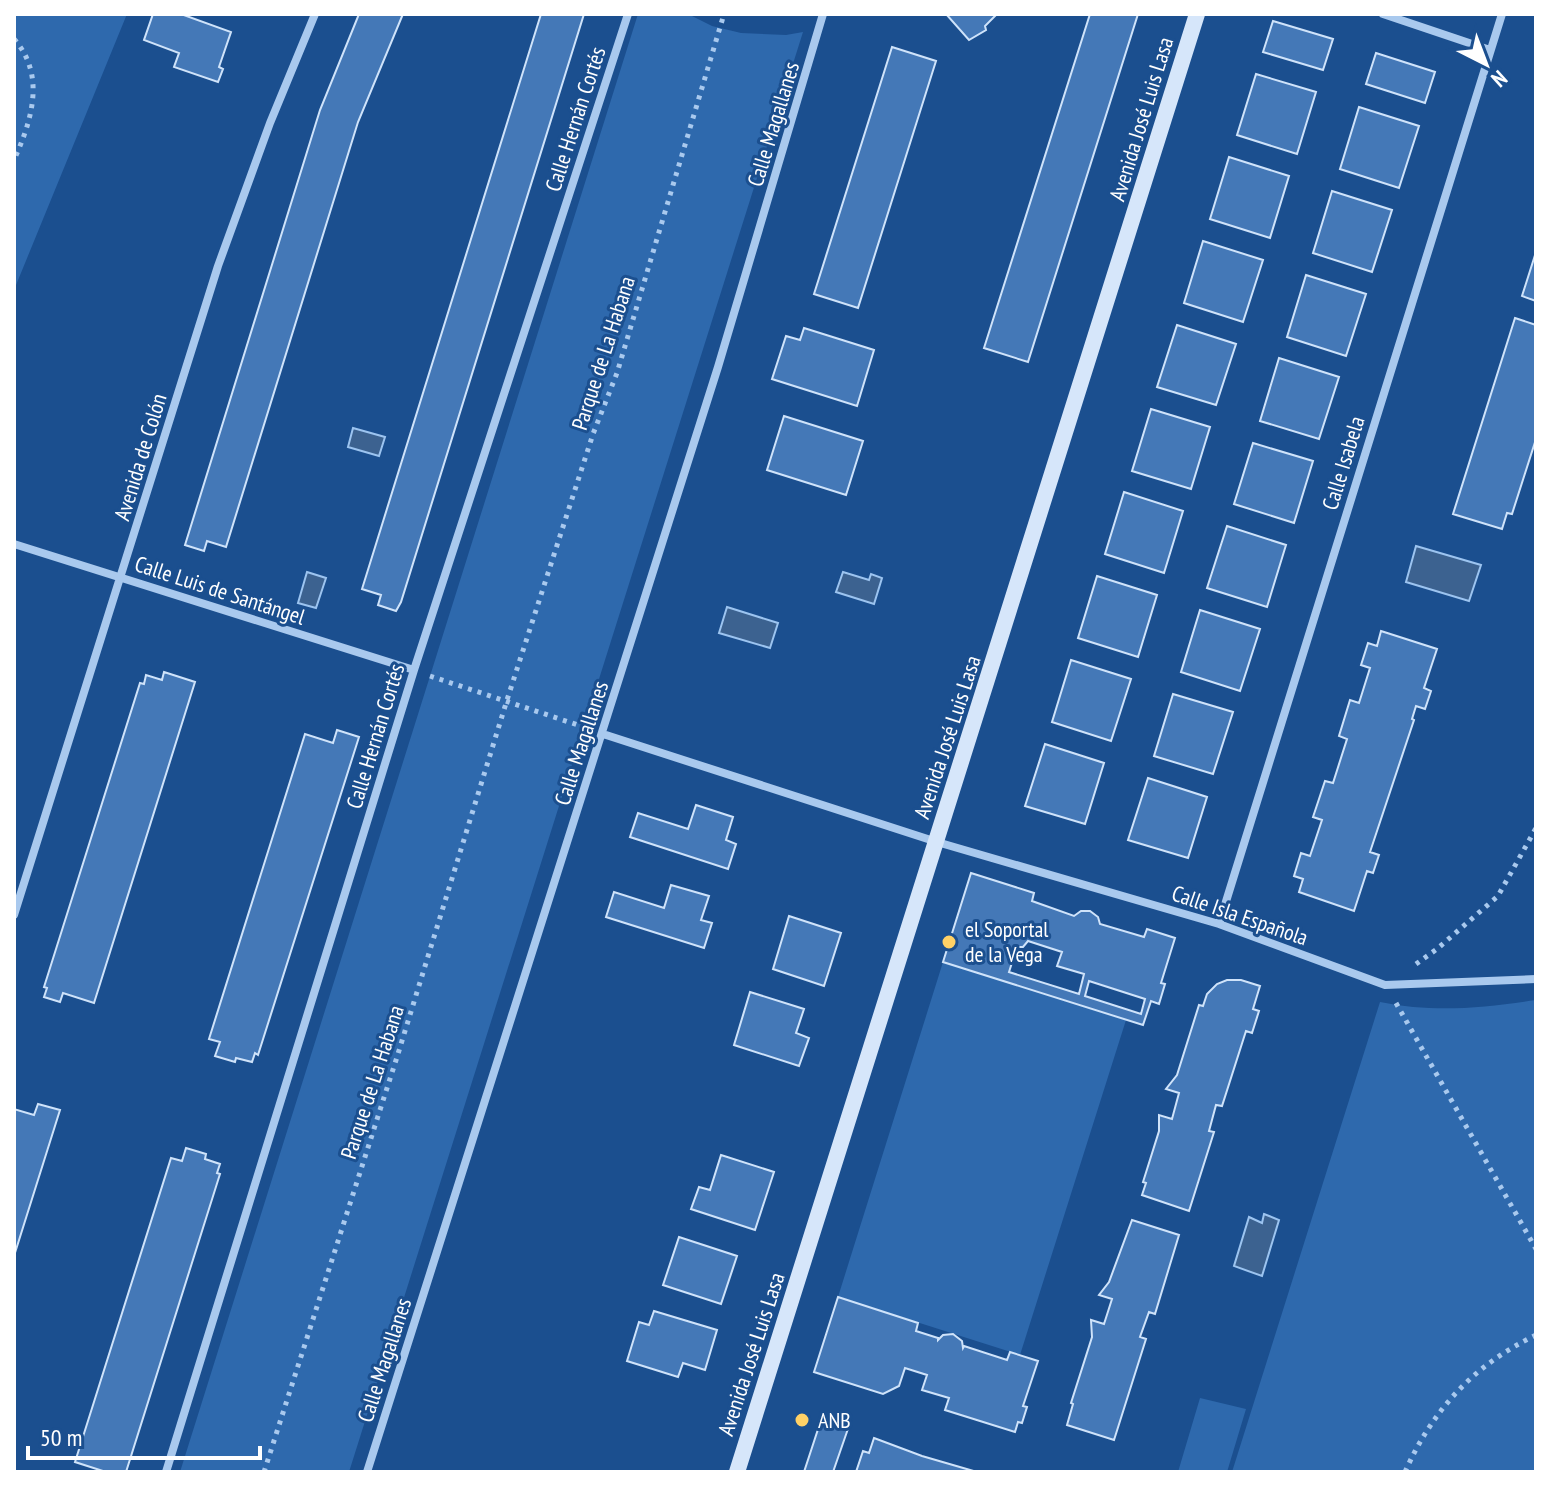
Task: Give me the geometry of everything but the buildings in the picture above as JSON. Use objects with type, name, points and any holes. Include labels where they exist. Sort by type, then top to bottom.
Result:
[{"type":"street","name":"Avenida de Colón","points":[[14,915],[218,266],[270,123],[315,14]]},
{"type":"street","name":"Calle Hernán Cortés","points":[[166,1472],[414,670],[628,14]]},
{"type":"street","name":"Avenida José Luis Lasa","points":[[737,1472],[1197,14]]},
{"type":"street","points":[[1383,14],[1490,50]]},
{"type":"street","name":"Calle Isabela","points":[[1219,924],[1502,14]]},
{"type":"street","name":"Calle Magallanes","points":[[367,1472],[732,323],[812,57],[819,16]]},
{"type":"street","name":"Calle Luis de Santángel","points":[[14,544],[414,670]]},
{"type":"street","points":[[603,734],[937,842]]},
{"type":"street","name":"Calle Isla Española","points":[[937,842],[1219,924],[1385,985],[1536,979]]},
{"type":"path","name":"Parque de La Habana","points":[[264,1472],[507,700],[593,434],[617,373],[724,14]]},
{"type":"path","points":[[14,39],[25,51],[36,89],[25,134],[14,160]]},
{"type":"path","points":[[414,670],[603,734]]},
{"type":"path","points":[[1536,828],[1498,896],[1437,949],[1385,985],[1536,1249]]},
{"type":"path","points":[[1405,1472],[1442,1407],[1475,1373],[1536,1335]]},
{"type":"shaded area","points":[[14,14],[127,14],[14,290]]},
{"type":"shaded area","points":[[638,14],[688,14],[712,26],[741,33],[786,35],[803,32],[349,1472],[180,1472]]},
{"type":"shaded area","points":[[353,428],[385,437],[379,456],[348,447]]},
{"type":"shaded area","points":[[1416,546],[1481,565],[1469,601],[1406,582]]},
{"type":"shaded area","points":[[307,572],[326,578],[316,608],[298,603]]},
{"type":"shaded area","points":[[843,572],[869,580],[871,574],[882,578],[874,604],[836,592]]},
{"type":"shaded area","points":[[727,607],[778,623],[770,648],[719,633]]},
{"type":"shaded area","points":[[943,962],[1126,1020],[1020,1355],[838,1297]]},
{"type":"shaded area","points":[[1536,1000],[1536,1472],[1232,1472],[1380,1002],[1458,1008]]},
{"type":"shaded area","points":[[1264,1214],[1279,1220],[1262,1276],[1234,1266],[1249,1217],[1262,1223]]},
{"type":"shaded area","points":[[1200,1398],[1246,1409],[1227,1472],[1178,1472]]},
{"type":"place","name":"el Soportal de la Vega","points":[[949,942]]},
{"type":"place","name":"ANB","points":[[802,1420]]}]
